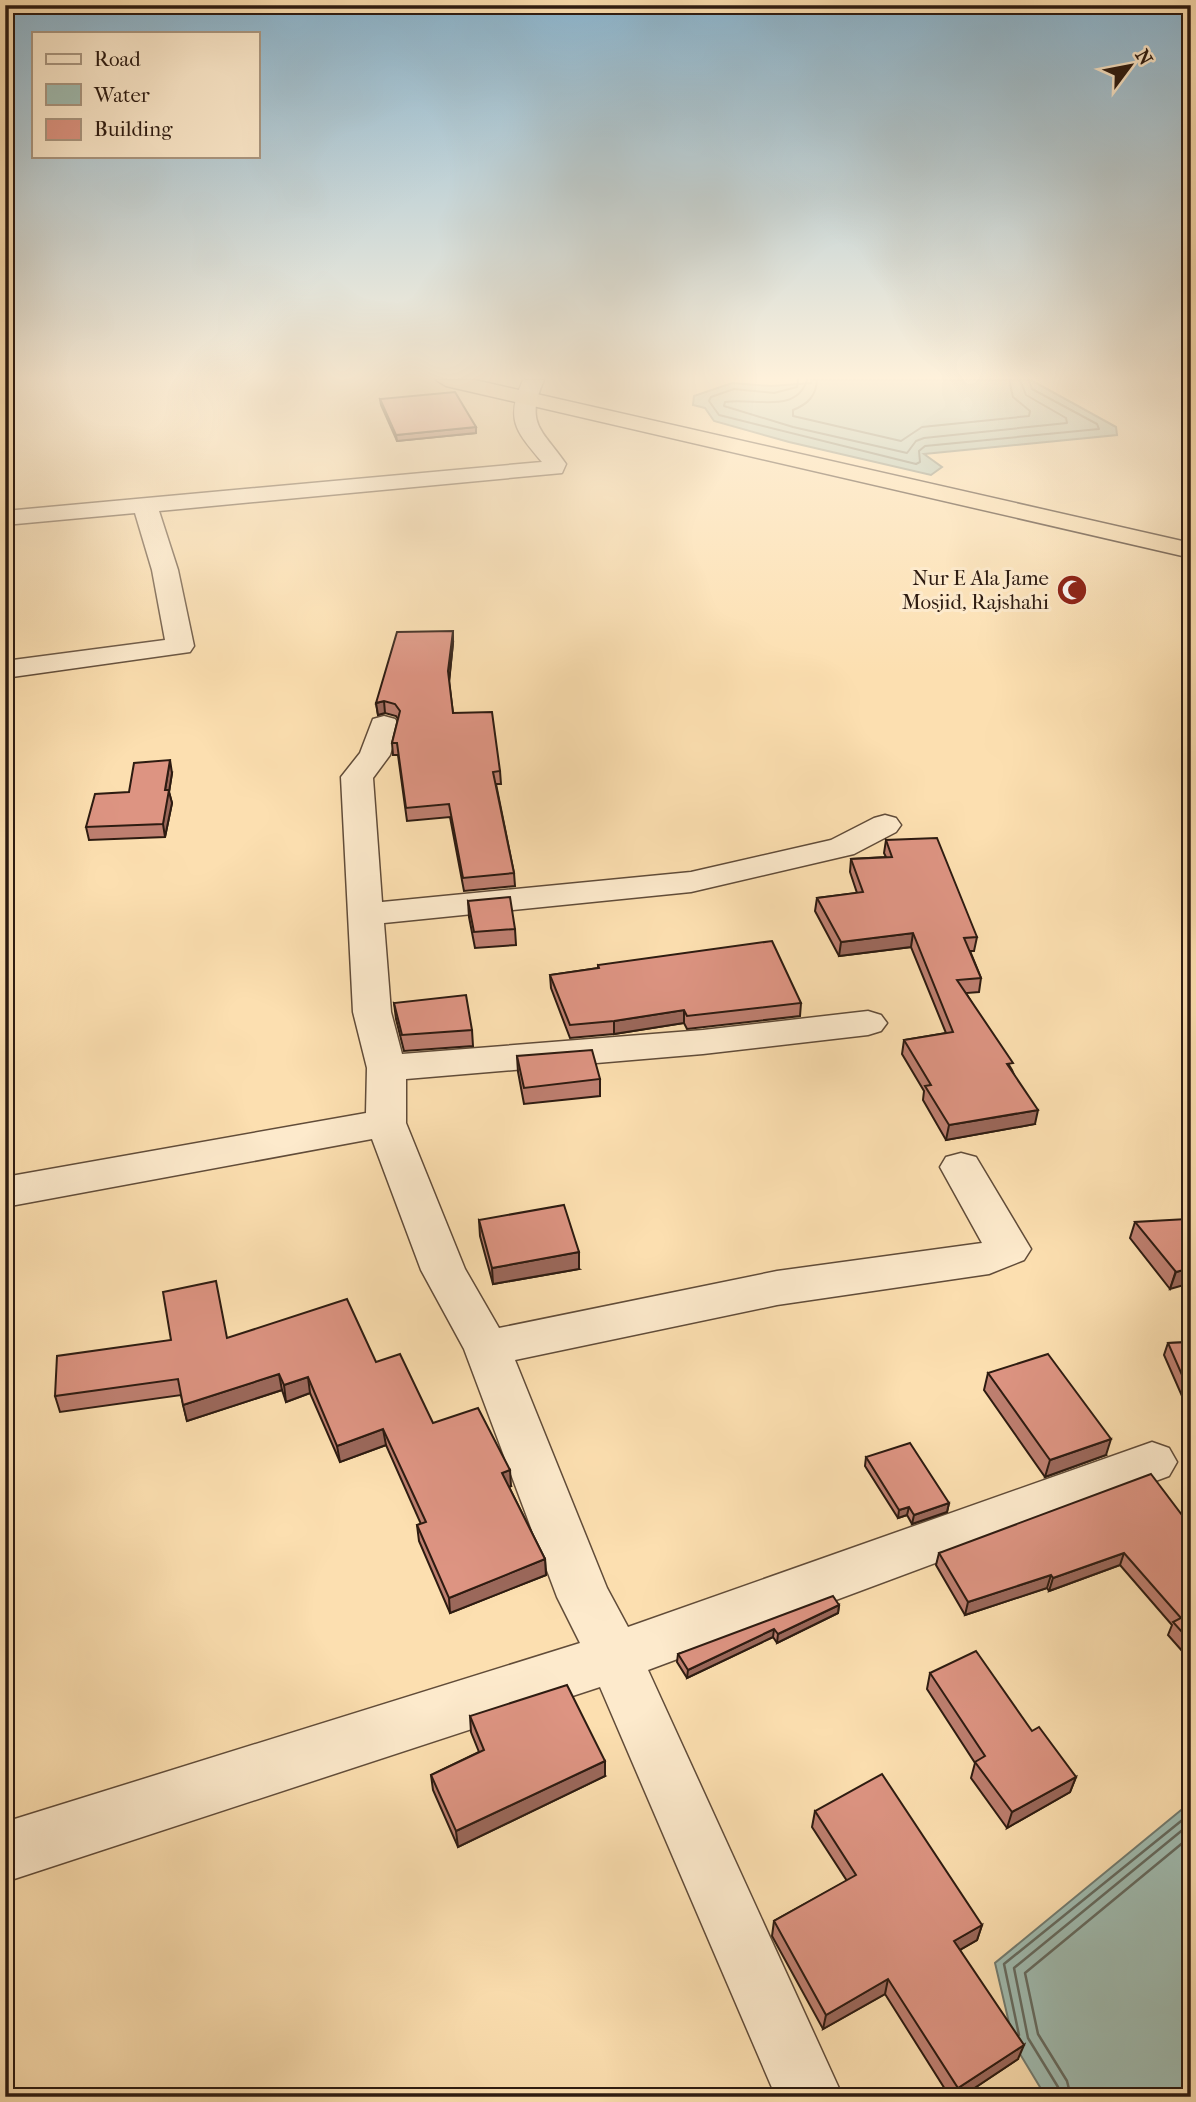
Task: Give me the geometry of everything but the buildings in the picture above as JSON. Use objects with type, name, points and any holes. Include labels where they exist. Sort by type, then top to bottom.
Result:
[{"type":"highway","points":[[891,478],[1191,551]]},
{"type":"street","points":[[5,518],[445,478]]},
{"type":"street","points":[[5,670],[180,646],[165,570],[145,506]]},
{"type":"street","points":[[384,725],[375,755],[357,777],[372,1012],[386,1068],[386,1123],[443,1270],[487,1348],[584,1597],[615,1657],[810,2097]]},
{"type":"street","points":[[367,914],[691,882],[842,847],[885,825]]},
{"type":"street","points":[[386,1068],[703,1041],[868,1023]]},
{"type":"street","points":[[5,1192],[386,1123]]},
{"type":"street","points":[[487,1348],[777,1288],[989,1258],[1009,1250],[961,1167]]},
{"type":"street","points":[[5,1853],[615,1657],[1152,1462]]},
{"type":"water","points":[[1186,1806],[1191,1806],[1191,2097],[1046,2097],[1014,2044],[995,1963]]},
{"type":"place","name":"Nur E Ala Jame Mosjid, Rajshahi","points":[[1072,590]]}]
